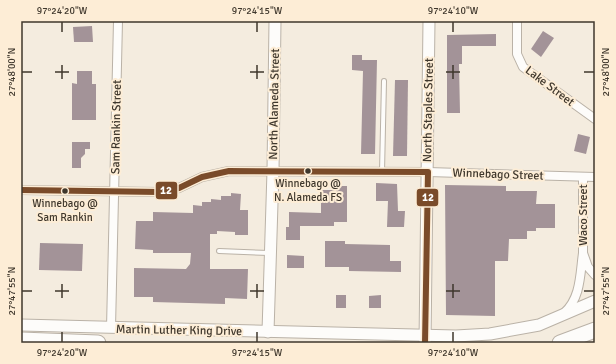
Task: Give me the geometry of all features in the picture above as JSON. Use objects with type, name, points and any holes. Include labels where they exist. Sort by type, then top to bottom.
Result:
[{"type":"highway","points":[[560,343],[595,330]]},
{"type":"highway","points":[[21,340],[98,343]]},
{"type":"street","name":"Sam Rankin Street","points":[[111,328],[118,21]]},
{"type":"street","name":"North Alameda Street","points":[[268,332],[273,171],[275,21]]},
{"type":"street","name":"North Staples Street","points":[[425,339],[429,21]]},
{"type":"street","name":"Lake Street","points":[[517,21],[517,54],[523,67],[595,119]]},
{"type":"street","name":"Winnebago Street","points":[[21,190],[158,192],[179,188],[202,177],[229,171],[428,172],[595,177]]},
{"type":"street","name":"Waco Street","points":[[559,317],[571,306],[578,292],[582,253],[583,177]]},
{"type":"street","name":"Waco Street","points":[[582,253],[588,266],[595,275]]},
{"type":"street","name":"Martin Luther King Drive","points":[[21,325],[268,332],[425,339],[490,334],[539,325],[595,302]]},
{"type":"lane","points":[[382,172],[384,81]]},
{"type":"lane","points":[[220,251],[270,253]]},
{"type":"building","points":[[92,26],[93,42],[74,42],[73,27]]},
{"type":"building","points":[[543,31],[554,38],[541,57],[531,49]]},
{"type":"building","points":[[496,34],[496,46],[462,46],[462,64],[459,64],[460,113],[447,113],[447,35]]},
{"type":"building","points":[[352,55],[362,55],[362,60],[377,60],[375,154],[361,154],[363,71],[352,70]]},
{"type":"building","points":[[77,71],[92,71],[92,84],[96,84],[96,120],[72,120],[72,83],[77,84]]},
{"type":"building","points":[[395,80],[408,80],[407,156],[393,156]]},
{"type":"building","points":[[578,134],[590,137],[586,154],[574,151]]},
{"type":"building","points":[[72,142],[90,142],[90,149],[85,149],[85,154],[81,158],[81,168],[72,168]]},
{"type":"building","points":[[376,183],[397,184],[398,211],[405,211],[404,227],[387,227],[388,201],[376,201]]},
{"type":"building","points":[[445,185],[506,186],[506,191],[537,191],[536,204],[555,204],[555,228],[536,228],[536,231],[527,231],[527,239],[509,239],[508,261],[495,261],[495,316],[446,315]]},
{"type":"building","points":[[336,186],[347,186],[347,222],[334,222],[334,226],[300,226],[300,240],[286,240],[286,227],[289,227],[289,212],[321,213],[321,190],[336,190]]},
{"type":"building","points":[[231,193],[241,194],[240,210],[248,210],[248,235],[235,235],[235,232],[217,231],[217,234],[210,234],[210,269],[248,269],[247,299],[225,298],[225,304],[153,302],[153,297],[134,297],[134,268],[186,269],[190,264],[191,253],[153,253],[153,250],[135,249],[136,221],[153,221],[153,212],[193,213],[193,205],[202,206],[202,202],[211,202],[211,199],[221,200],[221,196],[231,196]]},
{"type":"building","points":[[325,241],[345,241],[345,244],[390,245],[390,261],[401,261],[401,272],[349,271],[349,267],[325,267]]},
{"type":"building","points":[[40,243],[83,244],[82,271],[39,270]]},
{"type":"building","points":[[287,255],[304,256],[304,268],[287,268]]},
{"type":"building","points":[[336,295],[346,295],[346,308],[336,308]]},
{"type":"building","points":[[381,295],[381,308],[369,308],[369,296]]},
{"type":"transit line","name":"12","points":[[21,190],[159,192],[179,188],[202,177],[229,171],[428,172],[425,343]]},
{"type":"place","name":"Winnebago @ N. Alameda FS","points":[[308,171]]},
{"type":"place","name":"Winnebago @ Sam Rankin","points":[[65,191]]}]
